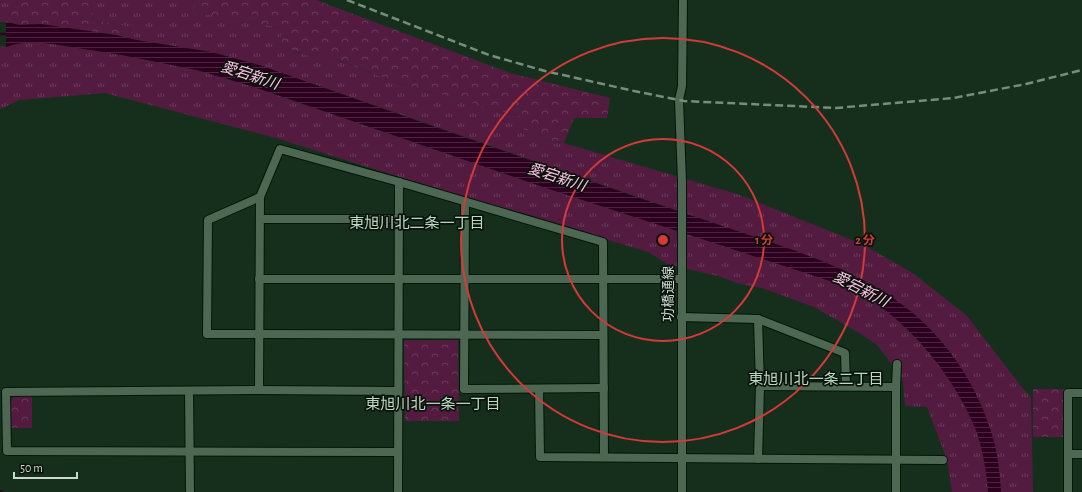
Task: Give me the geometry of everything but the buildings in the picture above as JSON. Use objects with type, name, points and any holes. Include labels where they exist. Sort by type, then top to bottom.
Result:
[{"type":"street","name":"功橋通線","points":[[682,492],[682,194],[680,100],[682,86],[683,0]]},
{"type":"street","points":[[259,390],[260,197],[280,148],[465,200],[603,242],[604,458]]},
{"type":"street","points":[[398,492],[399,182]]},
{"type":"street","points":[[260,197],[208,220],[207,334],[603,334]]},
{"type":"street","points":[[465,200],[464,389],[604,388]]},
{"type":"street","points":[[260,219],[400,219]]},
{"type":"street","points":[[259,279],[681,279]]},
{"type":"street","points":[[681,317],[758,319],[845,353],[846,386]]},
{"type":"street","points":[[758,319],[760,386],[758,459]]},
{"type":"street","points":[[896,492],[897,364]]},
{"type":"street","points":[[760,386],[896,387]]},
{"type":"street","points":[[539,389],[540,458],[943,460]]},
{"type":"street","points":[[398,391],[259,390],[6,392],[7,451],[398,452]]},
{"type":"street","points":[[189,391],[190,492]]},
{"type":"street","points":[[1068,492],[1068,393],[1082,393]]},
{"type":"street","points":[[1068,454],[1082,454]]},
{"type":"green space","points":[[0,0],[18,0],[12,7],[6,22],[0,22]]},
{"type":"green space","points":[[18,0],[89,0],[94,20],[130,27],[136,40],[116,35],[40,24],[20,25],[6,22],[12,7]]},
{"type":"green space","points":[[89,0],[191,0],[200,15],[218,15],[281,28],[281,46],[306,55],[331,57],[397,83],[523,117],[542,139],[564,143],[740,195],[864,245],[914,274],[967,316],[1031,397],[1033,492],[952,492],[947,460],[927,407],[905,406],[903,381],[876,344],[814,307],[762,288],[740,284],[718,276],[669,265],[648,252],[412,181],[276,138],[105,93],[20,100],[0,109],[0,46],[6,47],[33,42],[122,55],[197,70],[251,86],[549,189],[675,230],[675,210],[259,65],[211,52],[136,40],[130,27],[94,20]]},
{"type":"green space","points":[[191,0],[316,0],[510,73],[610,98],[607,118],[574,118],[564,143],[542,139],[536,132],[522,129],[523,117],[397,83],[331,57],[306,55],[281,46],[281,28],[218,15],[200,15]]},
{"type":"green space","points":[[404,340],[458,340],[459,421],[405,421]]},
{"type":"green space","points":[[1033,389],[1066,389],[1065,437],[1033,437]]},
{"type":"green space","points":[[16,394],[32,395],[32,428],[11,428],[11,400]]},
{"type":"water","points":[[6,22],[20,25],[40,24],[116,35],[136,40],[211,52],[259,65],[779,245],[839,268],[877,288],[913,313],[940,339],[952,354],[972,386],[987,420],[996,451],[1001,492],[988,492],[983,456],[975,428],[954,387],[931,355],[904,326],[889,313],[870,299],[839,284],[549,189],[251,86],[197,70],[122,55],[53,44],[33,42],[6,47]]},
{"type":"waterway","name":"愛宕新川","points":[[0,34],[9,34]]},
{"type":"railway","points":[[347,0],[489,55],[545,71],[684,101],[836,108],[953,98],[1026,84],[1082,70]]},
{"type":"district","name":"東旭川北二条一丁目","points":[[417,223]]},
{"type":"district","name":"東旭川北一条二丁目","points":[[816,379]]},
{"type":"district","name":"東旭川北一条一丁目","points":[[433,404]]}]
